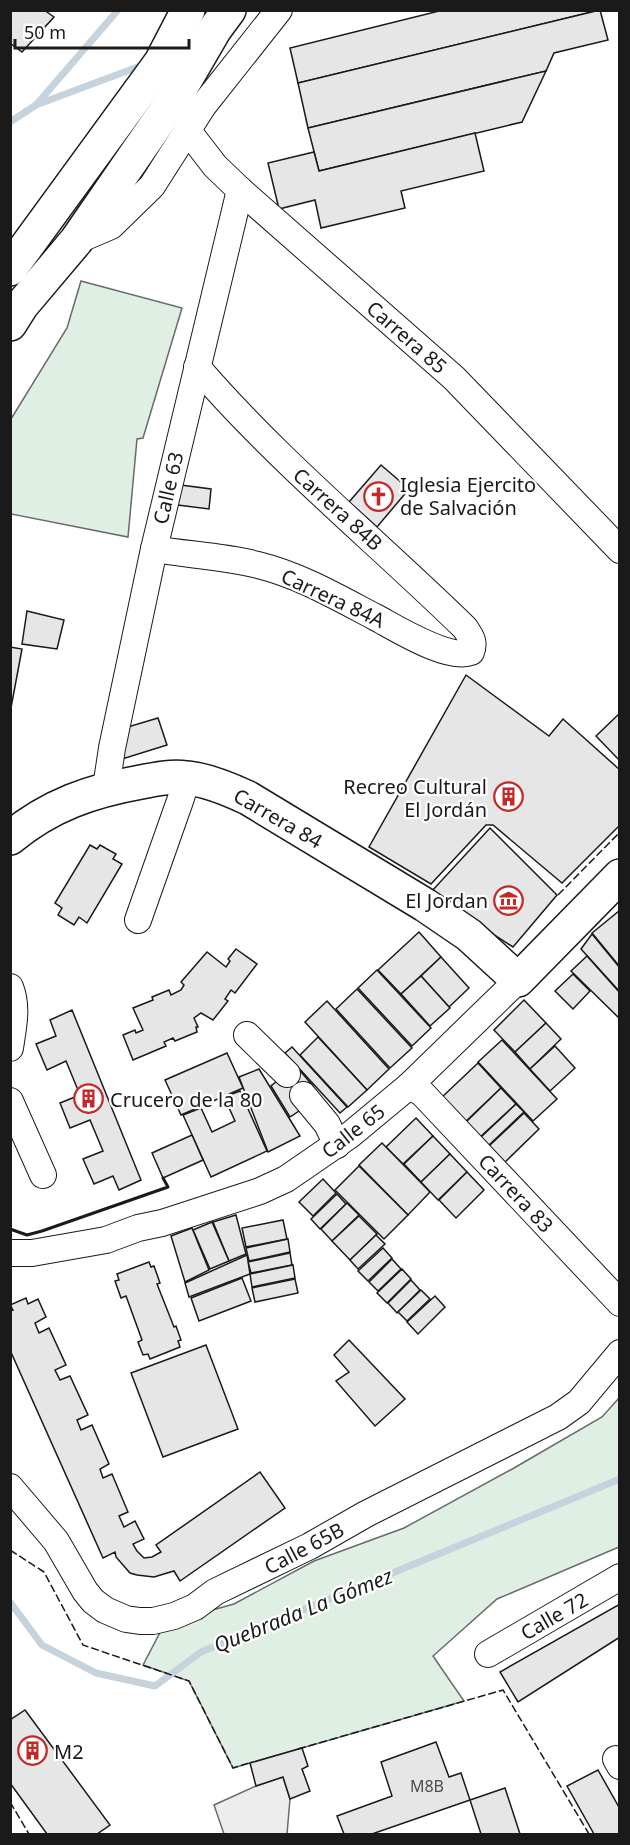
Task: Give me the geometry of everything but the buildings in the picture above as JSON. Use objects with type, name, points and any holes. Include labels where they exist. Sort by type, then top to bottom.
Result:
[{"type":"main road","points":[[10,269],[161,62],[188,10]]},
{"type":"main road","points":[[10,324],[22,305],[76,241],[176,96],[222,20]]},
{"type":"main road","name":"Carrera 84","points":[[10,838],[53,809],[106,788],[161,778],[187,778],[228,789],[248,798],[415,899],[469,935],[518,980]]},
{"type":"main road","name":"Calle 65","points":[[518,980],[620,876]]},
{"type":"street","points":[[76,241],[111,226],[152,186],[202,106],[279,10]]},
{"type":"street","name":"Carrera 85","points":[[188,131],[215,166],[240,190],[454,378],[620,550]]},
{"type":"street","name":"Calle 63","points":[[106,788],[112,748],[154,549],[240,190]]},
{"type":"street","name":"Carrera 84B","points":[[197,367],[231,407],[292,468],[465,628],[474,645],[471,652]]},
{"type":"street","name":"Carrera 84A","points":[[154,549],[245,562],[284,573],[317,587],[430,646],[465,655],[471,652]]},
{"type":"street","points":[[138,920],[187,778]]},
{"type":"street","name":"Calle 65","points":[[10,1253],[32,1253],[106,1240],[260,1191],[286,1179],[337,1145],[409,1086],[518,980]]},
{"type":"street","points":[[10,987],[15,1011],[10,1048]]},
{"type":"street","points":[[247,1035],[287,1074]]},
{"type":"street","name":"Carrera 83","points":[[409,1086],[422,1093],[620,1303]]},
{"type":"street","points":[[303,1095],[327,1124],[337,1145]]},
{"type":"street","points":[[10,1101],[43,1175]]},
{"type":"street","name":"Calle 65B","points":[[10,1487],[56,1541],[93,1601],[105,1610],[140,1622],[174,1616],[195,1606],[215,1592],[310,1546],[366,1514],[558,1417],[579,1402],[620,1353]]},
{"type":"street","name":"Calle 72","points":[[488,1654],[620,1577]]},
{"type":"green space","points":[[81,281],[182,308],[143,438],[137,439],[128,537],[11,514],[11,419],[67,328]]},
{"type":"green space","points":[[619,1398],[619,1547],[497,1599],[433,1656],[464,1701],[233,1768],[189,1681],[143,1665],[165,1623],[234,1604],[314,1561],[404,1528],[602,1417]]},
{"type":"shaded area","points":[[283,1777],[290,1799],[287,1834],[224,1834],[214,1805],[256,1786]]},
{"type":"waterway","points":[[10,122],[36,105],[118,10]]},
{"type":"waterway","points":[[36,105],[143,65]]},
{"type":"waterway","name":"Quebrada La Gómez","points":[[10,1602],[42,1645],[96,1673],[155,1686],[201,1652],[620,1479]]},
{"type":"fence","points":[[558,895],[620,832]]},
{"type":"fence","points":[[10,1550],[44,1572],[83,1645],[189,1681],[233,1768],[252,1762]]},
{"type":"fence","points":[[298,1749],[503,1690],[589,1834]]},
{"type":"fence","points":[[10,1802],[29,1834]]},
{"type":"wall","points":[[10,1229],[27,1235],[42,1231],[168,1187],[163,1178]]},
{"type":"place","name":"Iglesia Ejercito de Salvación","points":[[379,496]]},
{"type":"place","name":"Recreo Cultural El Jordán","points":[[508,797]]},
{"type":"place","name":"El Jordan","points":[[509,900]]},
{"type":"place","name":"Crucero de la 80","points":[[89,1099]]},
{"type":"place","name":"M2","points":[[33,1751]]}]
